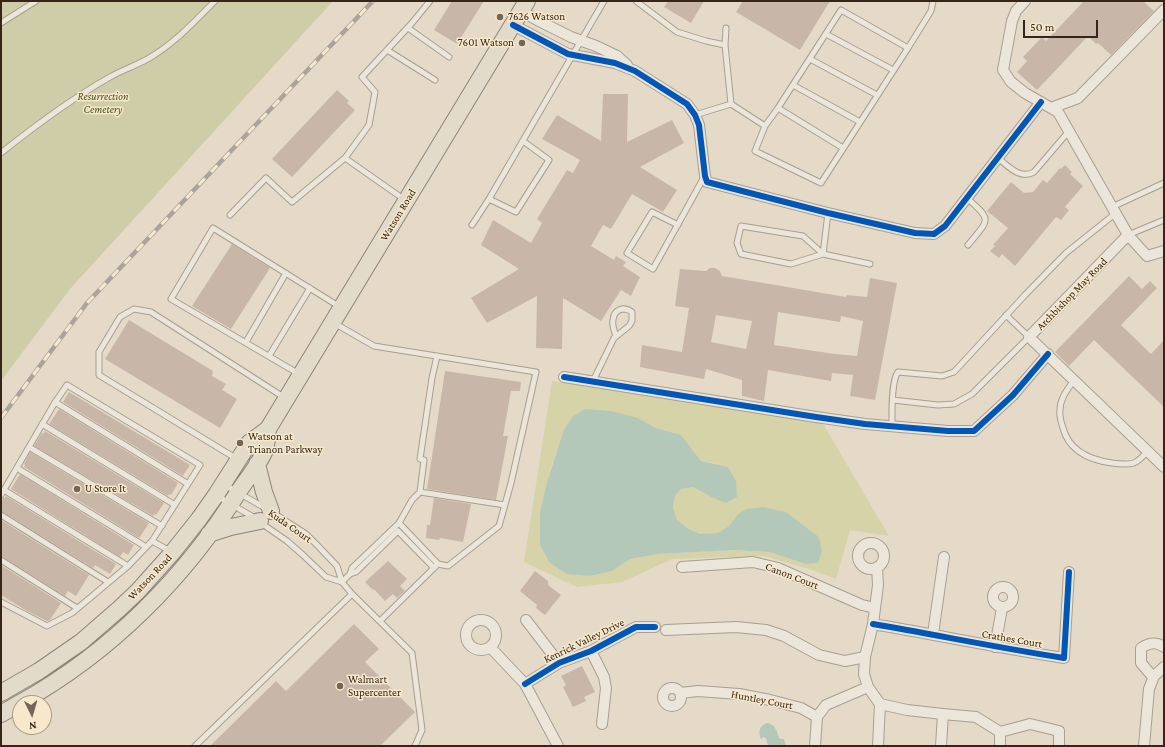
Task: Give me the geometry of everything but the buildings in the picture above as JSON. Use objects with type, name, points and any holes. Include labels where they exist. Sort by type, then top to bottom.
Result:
[{"type":"main road","name":"Watson Road","points":[[33,695],[89,658],[118,635],[143,611],[168,585],[209,534],[235,498],[265,449],[268,429],[524,6]]},
{"type":"main road","name":"Watson Road","points":[[1,693],[39,671],[81,642],[119,610],[172,553],[220,490],[249,443],[268,429]]},
{"type":"main road","points":[[209,534],[265,516],[264,492],[257,464]]},
{"type":"main road","name":"Watson Road","points":[[1,714],[12,708]]},
{"type":"street","points":[[1025,1],[1016,12],[1012,21],[1003,70],[1011,82],[1024,93],[1058,112],[1128,235],[1147,256],[1164,251]]},
{"type":"street","points":[[524,6],[541,22],[571,37],[596,46],[617,56],[635,71],[687,104],[695,115],[699,125],[704,176],[707,182],[915,234],[934,234],[945,226],[1042,102]]},
{"type":"street","points":[[1051,108],[1078,98],[1164,10]]},
{"type":"street","points":[[513,25],[568,54],[615,63],[635,71]]},
{"type":"street","name":"Archbishop May Road","points":[[1128,235],[1029,337],[1164,467]]},
{"type":"street","points":[[564,377],[865,424],[892,425],[948,431],[974,431],[1013,395],[1048,354]]},
{"type":"street","points":[[933,634],[944,557]]},
{"type":"street","name":"Canon Court","points":[[682,567],[753,562],[778,568],[862,605],[875,608]]},
{"type":"street","points":[[877,567],[878,585],[873,624],[865,657],[864,674],[868,687],[880,704],[878,746]]},
{"type":"street","name":"Crathes Court","points":[[873,624],[933,634],[995,647],[1064,658],[1069,572]]},
{"type":"street","name":"Crathes Court","points":[[995,647],[1002,608]]},
{"type":"street","points":[[526,620],[559,663]]},
{"type":"street","name":"Kenrick Valley Drive","points":[[525,684],[559,663],[591,651],[636,627],[655,627]]},
{"type":"street","points":[[666,630],[736,627],[766,630],[784,636],[819,655],[845,661],[865,657]]},
{"type":"street","points":[[1153,678],[1141,663],[1140,648],[1149,643],[1160,644],[1164,647]]},
{"type":"street","points":[[490,647],[525,684],[558,746]]},
{"type":"street","points":[[591,651],[604,677],[606,688],[602,724]]},
{"type":"street","points":[[1144,746],[1149,689],[1154,676],[1164,667]]},
{"type":"street","points":[[815,746],[818,717],[826,706],[868,687]]},
{"type":"street","name":"Huntley Court","points":[[680,693],[698,691],[739,694],[801,708],[818,717]]},
{"type":"street","points":[[880,704],[907,710],[976,717],[1000,732],[1030,724],[1059,731],[1058,746]]},
{"type":"street","points":[[941,746],[943,714]]},
{"type":"street","points":[[1000,732],[1000,746]]},
{"type":"lane","points":[[1,23],[36,1]]},
{"type":"lane","points":[[1,153],[30,129],[69,101],[112,76],[152,57],[182,34],[215,1]]},
{"type":"lane","points":[[230,215],[266,178],[292,202],[345,158],[369,126],[375,92],[362,77],[408,28],[430,1]]},
{"type":"lane","points":[[472,225],[489,199],[604,1]]},
{"type":"lane","points":[[636,1],[677,32],[725,45]]},
{"type":"lane","points":[[908,48],[841,10],[765,126],[755,150],[821,183],[908,48],[931,11],[932,1]]},
{"type":"lane","points":[[408,28],[449,57]]},
{"type":"lane","points":[[726,28],[725,45],[731,104]]},
{"type":"lane","points":[[826,34],[893,70]]},
{"type":"lane","points":[[387,50],[435,80]]},
{"type":"lane","points":[[810,59],[877,95]]},
{"type":"lane","points":[[793,84],[860,122]]},
{"type":"lane","points":[[695,115],[731,104],[765,126]]},
{"type":"lane","points":[[778,108],[843,148]]},
{"type":"lane","points":[[998,158],[1017,173],[1023,175],[1030,174],[1034,172],[1069,131]]},
{"type":"lane","points":[[489,199],[516,212],[549,160],[523,141]]},
{"type":"lane","points":[[345,158],[406,200]]},
{"type":"lane","points":[[678,225],[652,212],[627,253],[653,269],[678,225],[704,176]]},
{"type":"lane","points":[[892,425],[893,400],[896,375],[898,372],[942,376],[954,372],[1066,253],[1114,210],[1164,183]]},
{"type":"lane","points":[[966,198],[982,212],[986,220],[985,224],[968,245]]},
{"type":"lane","points":[[823,254],[828,213]]},
{"type":"lane","points":[[1128,235],[1164,220]]},
{"type":"lane","points":[[823,254],[803,236],[741,226],[737,242],[740,254],[791,264],[823,254],[870,264]]},
{"type":"lane","points":[[301,374],[171,299],[213,228],[342,308]]},
{"type":"lane","points":[[246,342],[286,273]]},
{"type":"lane","points":[[269,356],[310,288]]},
{"type":"lane","points":[[238,460],[99,375],[99,352],[120,317],[134,309],[151,312],[286,399]]},
{"type":"lane","points":[[593,382],[616,336],[629,326],[632,321],[632,312],[621,309],[614,314],[612,322],[616,336]]},
{"type":"lane","points":[[893,400],[938,405],[954,404],[972,394],[1029,337],[1006,315]]},
{"type":"lane","points":[[333,323],[374,346],[536,372],[511,483],[499,526],[448,566],[436,566],[398,531],[356,572],[350,574]]},
{"type":"lane","points":[[342,582],[350,574],[352,568],[399,523],[412,500],[420,492],[424,460],[420,460],[421,452],[432,378],[437,356]]},
{"type":"lane","points":[[1074,380],[1062,399],[1060,410],[1064,433],[1077,450],[1086,456],[1101,462],[1122,464],[1137,461],[1148,451]]},
{"type":"lane","points":[[1,495],[55,402],[67,385],[200,465],[152,541],[128,566],[72,613],[47,626],[1,602]]},
{"type":"lane","points":[[55,402],[188,484]]},
{"type":"lane","points":[[42,424],[174,505]]},
{"type":"lane","points":[[29,447],[162,526]]},
{"type":"lane","points":[[17,468],[146,547]]},
{"type":"lane","points":[[4,490],[128,566]]},
{"type":"lane","name":"Kuda Court","points":[[220,490],[265,516],[306,534],[337,566],[342,582],[352,594],[412,653],[422,730],[415,746]]},
{"type":"lane","name":"Kuda Court","points":[[220,490],[265,516],[287,541],[303,554],[326,577],[342,582]]},
{"type":"lane","points":[[420,492],[505,505]]},
{"type":"lane","points":[[1,514],[108,582]]},
{"type":"lane","points":[[399,523],[436,566]]},
{"type":"lane","points":[[152,541],[172,553]]},
{"type":"lane","points":[[1,560],[77,608]]},
{"type":"lane","points":[[380,621],[436,566]]},
{"type":"lane","points":[[195,746],[352,594]]},
{"type":"shaded area","points":[[552,381],[822,422],[889,536],[850,530],[836,579],[812,570],[764,556],[672,559],[622,582],[577,587],[524,562]],"holes":[[[572,417],[638,418],[656,428],[680,435],[701,461],[718,464],[711,497],[693,487],[681,489],[675,496],[673,507],[677,520],[687,528],[700,534],[718,533],[729,526],[738,514],[763,507],[786,512],[819,537],[806,564],[769,552],[734,550],[658,554],[630,559],[612,571],[590,576],[540,511],[549,475],[561,439]]]},
{"type":"shaded area","points":[[585,409],[611,411],[638,418],[656,428],[681,435],[701,461],[728,467],[736,481],[737,497],[726,503],[693,487],[681,489],[675,496],[673,507],[677,520],[687,528],[700,534],[718,533],[729,526],[738,514],[747,509],[763,507],[786,512],[819,537],[822,551],[818,563],[806,564],[769,552],[734,550],[658,554],[630,559],[612,571],[590,576],[567,574],[550,563],[540,545],[540,511],[547,482],[563,432],[572,417]]},
{"type":"shaded area","points":[[767,723],[774,726],[779,738],[784,739],[786,746],[768,746],[766,738],[764,737],[761,739],[760,730],[762,726]]},
{"type":"green space","name":"Resurrection Cemetery","points":[[1,1],[333,1],[70,289],[1,381]]},
{"type":"railway","points":[[1,418],[87,303],[373,1]]},
{"type":"cycle path","points":[[513,25],[568,54],[615,63],[635,71],[687,104],[695,115],[699,125],[707,182],[828,213],[915,233],[934,234],[945,226],[1041,102]]},
{"type":"cycle path","points":[[564,377],[865,424],[948,431],[974,431],[1013,395],[1048,354]]},
{"type":"cycle path","points":[[873,624],[1064,658],[1069,572]]},
{"type":"cycle path","points":[[525,684],[559,663],[591,651],[636,627],[655,627]]},
{"type":"place","name":"7626 Watson","points":[[500,17]]},
{"type":"place","name":"7601 Watson","points":[[522,43]]},
{"type":"place","name":"Watson at Trianon Parkway","points":[[240,443]]},
{"type":"place","name":"U Store It","points":[[77,489]]},
{"type":"place","name":"Walmart Supercenter","points":[[340,686]]}]
